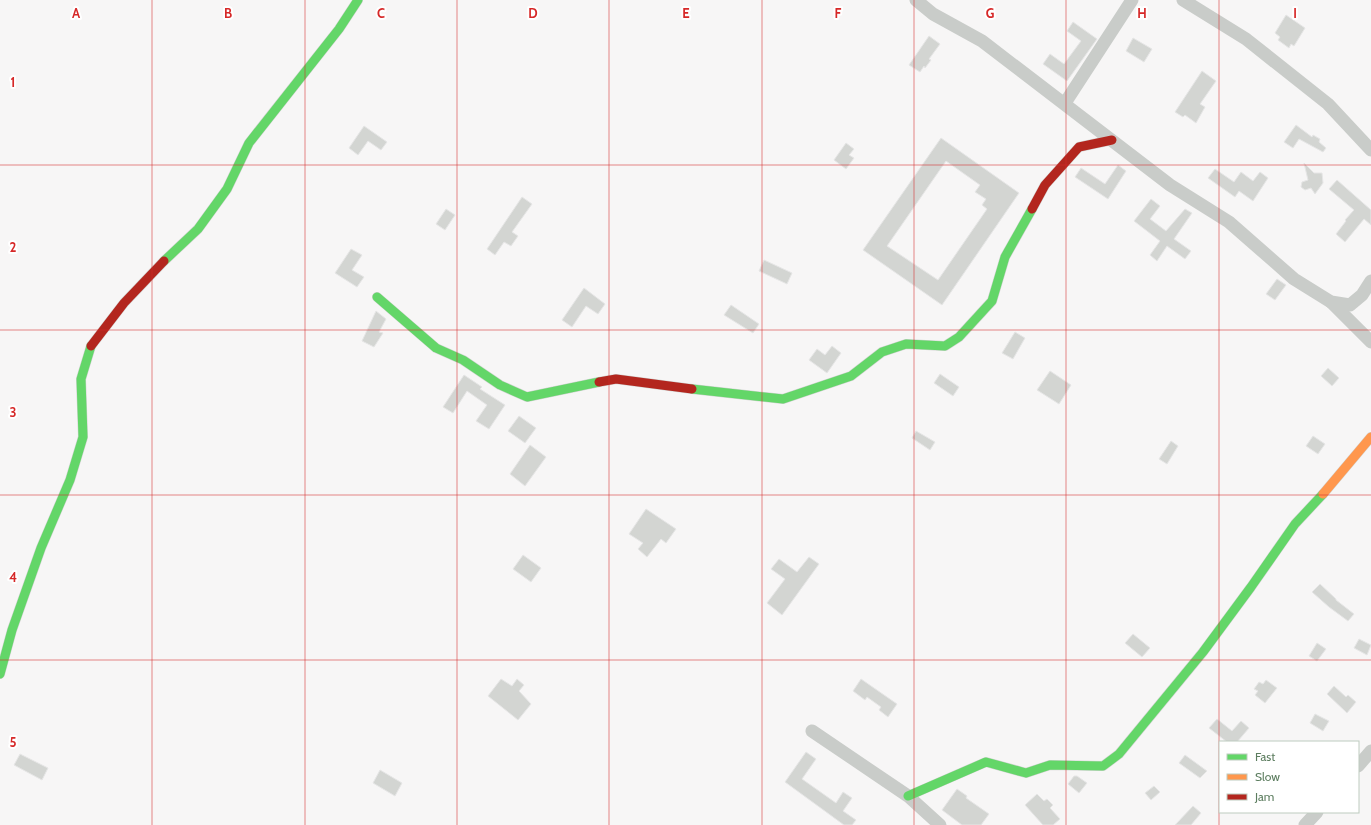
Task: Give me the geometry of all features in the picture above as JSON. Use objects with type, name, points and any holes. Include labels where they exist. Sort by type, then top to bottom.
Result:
[{"type":"street","points":[[0,674],[12,630],[41,548],[70,480],[83,437],[81,379],[91,346],[124,303],[153,272],[198,229],[227,190],[249,143],[339,29],[358,0]]},
{"type":"street","points":[[916,0],[933,14],[982,41],[1065,103],[1170,185],[1229,222],[1294,279],[1331,302],[1371,342]]},
{"type":"street","points":[[1065,103],[1132,0]]},
{"type":"street","points":[[1183,0],[1246,39],[1322,99],[1371,150]]},
{"type":"street","points":[[377,296],[436,348],[463,360],[500,385],[527,397],[616,379],[705,391],[783,399],[851,376],[882,352],[906,344],[945,346],[959,337],[992,301],[1005,257],[1045,185],[1080,147],[1112,140]]},
{"type":"street","points":[[1331,302],[1350,305],[1362,295],[1371,281]]},
{"type":"street","points":[[908,796],[986,762],[1026,773],[1050,765],[1103,766],[1119,754],[1203,652],[1295,524],[1317,502],[1371,437]]},
{"type":"street","points":[[812,731],[908,796],[940,825]]},
{"type":"street","points":[[1359,765],[1371,750]]},
{"type":"street","points":[[1305,825],[1316,813]]},
{"type":"building","points":[[1286,15],[1305,28],[1294,46],[1291,44],[1289,48],[1278,40],[1280,37],[1275,33]]},
{"type":"building","points":[[1073,22],[1097,39],[1067,81],[1043,64],[1050,54],[1064,64],[1081,41],[1067,31]]},
{"type":"building","points":[[929,36],[940,44],[929,59],[931,60],[920,72],[909,65]]},
{"type":"building","points":[[1133,38],[1152,49],[1144,62],[1126,51]]},
{"type":"building","points":[[1202,71],[1216,81],[1200,104],[1205,107],[1196,123],[1185,115],[1183,117],[1175,112]]},
{"type":"building","points":[[1296,125],[1312,137],[1313,135],[1320,139],[1319,142],[1326,148],[1323,152],[1299,139],[1293,148],[1284,142]]},
{"type":"building","points":[[364,126],[387,142],[381,150],[368,141],[358,155],[349,148]]},
{"type":"building","points":[[941,138],[1019,193],[942,305],[863,250]],"holes":[[[946,161],[980,185],[975,192],[986,199],[982,205],[987,209],[938,280],[887,246]]]},
{"type":"building","points":[[846,143],[854,149],[849,155],[854,158],[846,169],[834,160]]},
{"type":"building","points":[[1304,163],[1314,173],[1322,173],[1323,183],[1315,194],[1311,188],[1305,190],[1301,187],[1302,182],[1308,180]]},
{"type":"building","points":[[1118,165],[1126,171],[1108,199],[1075,177],[1081,168],[1105,184]]},
{"type":"building","points":[[1215,169],[1234,182],[1241,172],[1253,181],[1260,172],[1268,178],[1253,201],[1239,191],[1235,197],[1208,178]]},
{"type":"building","points":[[1337,180],[1371,210],[1371,225],[1364,219],[1345,242],[1336,234],[1354,210],[1329,189]]},
{"type":"building","points":[[522,197],[532,204],[512,232],[518,236],[511,246],[504,242],[495,255],[487,249]]},
{"type":"building","points":[[1151,199],[1160,206],[1150,219],[1166,231],[1185,209],[1192,213],[1174,239],[1191,251],[1185,259],[1167,246],[1157,261],[1150,255],[1160,241],[1134,221]]},
{"type":"building","points":[[446,209],[455,215],[445,230],[436,224]]},
{"type":"building","points":[[351,249],[362,255],[352,270],[364,277],[357,287],[335,273]]},
{"type":"building","points":[[764,260],[792,273],[787,284],[759,271]]},
{"type":"building","points":[[1277,279],[1286,285],[1275,300],[1266,294]]},
{"type":"building","points":[[584,288],[605,304],[598,314],[586,306],[572,327],[562,320]]},
{"type":"building","points":[[731,305],[759,324],[753,333],[724,315]]},
{"type":"building","points":[[376,311],[386,319],[379,332],[383,333],[374,347],[362,341]]},
{"type":"building","points":[[1015,332],[1025,338],[1013,359],[1002,353]]},
{"type":"building","points":[[832,346],[841,353],[827,373],[809,360],[817,349],[825,355]]},
{"type":"building","points":[[1328,368],[1339,378],[1332,386],[1321,376]]},
{"type":"building","points":[[1050,371],[1071,385],[1059,404],[1037,390]]},
{"type":"building","points":[[940,374],[959,387],[953,396],[934,383]]},
{"type":"building","points":[[464,375],[482,387],[480,389],[505,405],[489,429],[476,421],[487,405],[467,391],[453,413],[443,407]]},
{"type":"building","points":[[519,416],[536,428],[525,443],[508,431]]},
{"type":"building","points":[[916,431],[935,442],[930,450],[912,438]]},
{"type":"building","points":[[1313,436],[1325,444],[1318,454],[1306,446]]},
{"type":"building","points":[[1171,441],[1178,446],[1167,464],[1159,459]]},
{"type":"building","points":[[530,445],[546,457],[525,486],[510,474]]},
{"type":"building","points":[[646,509],[676,529],[666,543],[661,539],[647,557],[638,549],[643,543],[629,534]]},
{"type":"building","points":[[523,555],[541,568],[531,582],[513,569]]},
{"type":"building","points":[[809,557],[819,564],[782,615],[767,603],[785,579],[771,569],[779,559],[797,572]]},
{"type":"building","points":[[1320,584],[1336,600],[1354,614],[1348,621],[1312,592]]},
{"type":"building","points":[[1133,634],[1150,648],[1142,657],[1125,643]]},
{"type":"building","points":[[1359,639],[1371,645],[1367,655],[1354,648]]},
{"type":"building","points":[[1317,643],[1326,649],[1317,661],[1309,656]]},
{"type":"building","points":[[501,679],[512,686],[517,679],[524,685],[519,691],[531,704],[518,720],[488,696]]},
{"type":"building","points":[[861,679],[897,704],[888,717],[879,710],[881,707],[867,697],[865,700],[853,691]]},
{"type":"building","points":[[1266,680],[1277,688],[1265,703],[1255,695],[1258,691],[1254,689],[1259,682],[1263,684]]},
{"type":"building","points":[[1334,686],[1346,697],[1348,695],[1356,702],[1347,713],[1327,694]]},
{"type":"building","points":[[1315,714],[1329,721],[1323,731],[1310,723]]},
{"type":"building","points":[[1217,719],[1232,731],[1241,721],[1249,728],[1238,741],[1226,741],[1209,728]]},
{"type":"building","points":[[806,752],[816,759],[802,779],[836,803],[843,792],[852,798],[843,811],[856,820],[852,825],[844,825],[785,782]]},
{"type":"building","points":[[20,754],[48,768],[42,780],[14,765]]},
{"type":"building","points":[[1185,755],[1207,771],[1200,778],[1179,763]]},
{"type":"building","points":[[380,770],[402,783],[395,796],[373,783]]},
{"type":"building","points":[[1074,776],[1077,776],[1087,783],[1079,793],[1068,784]]},
{"type":"building","points":[[1154,786],[1160,792],[1151,800],[1145,793]]},
{"type":"building","points":[[957,789],[967,796],[966,798],[989,814],[981,825],[962,825],[942,810]]},
{"type":"building","points":[[1037,794],[1044,801],[1047,799],[1053,805],[1050,808],[1060,819],[1053,825],[1043,825],[1025,805]]},
{"type":"building","points":[[1193,806],[1201,813],[1191,825],[1175,825]]},
{"type":"traffic: fast","points":[[164,261],[198,229],[227,189],[249,143],[339,29],[358,0]]},
{"type":"traffic: fast","points":[[692,389],[783,399],[851,376],[882,352],[906,344],[945,346],[959,337],[992,301],[1005,257],[1032,209]]},
{"type":"traffic: fast","points":[[377,297],[436,348],[463,360],[500,385],[527,397],[599,382]]},
{"type":"traffic: fast","points":[[0,674],[12,630],[41,548],[70,480],[83,437],[81,379],[91,346]]},
{"type":"traffic: fast","points":[[908,796],[986,762],[1026,773],[1050,765],[1103,766],[1119,754],[1203,652],[1295,524],[1323,494]]},
{"type":"traffic: slow","points":[[1323,494],[1371,437]]},
{"type":"traffic: jam","points":[[1032,209],[1045,185],[1079,147],[1112,140]]},
{"type":"traffic: jam","points":[[91,346],[124,303],[164,261]]},
{"type":"traffic: jam","points":[[599,382],[616,379],[692,389]]}]
